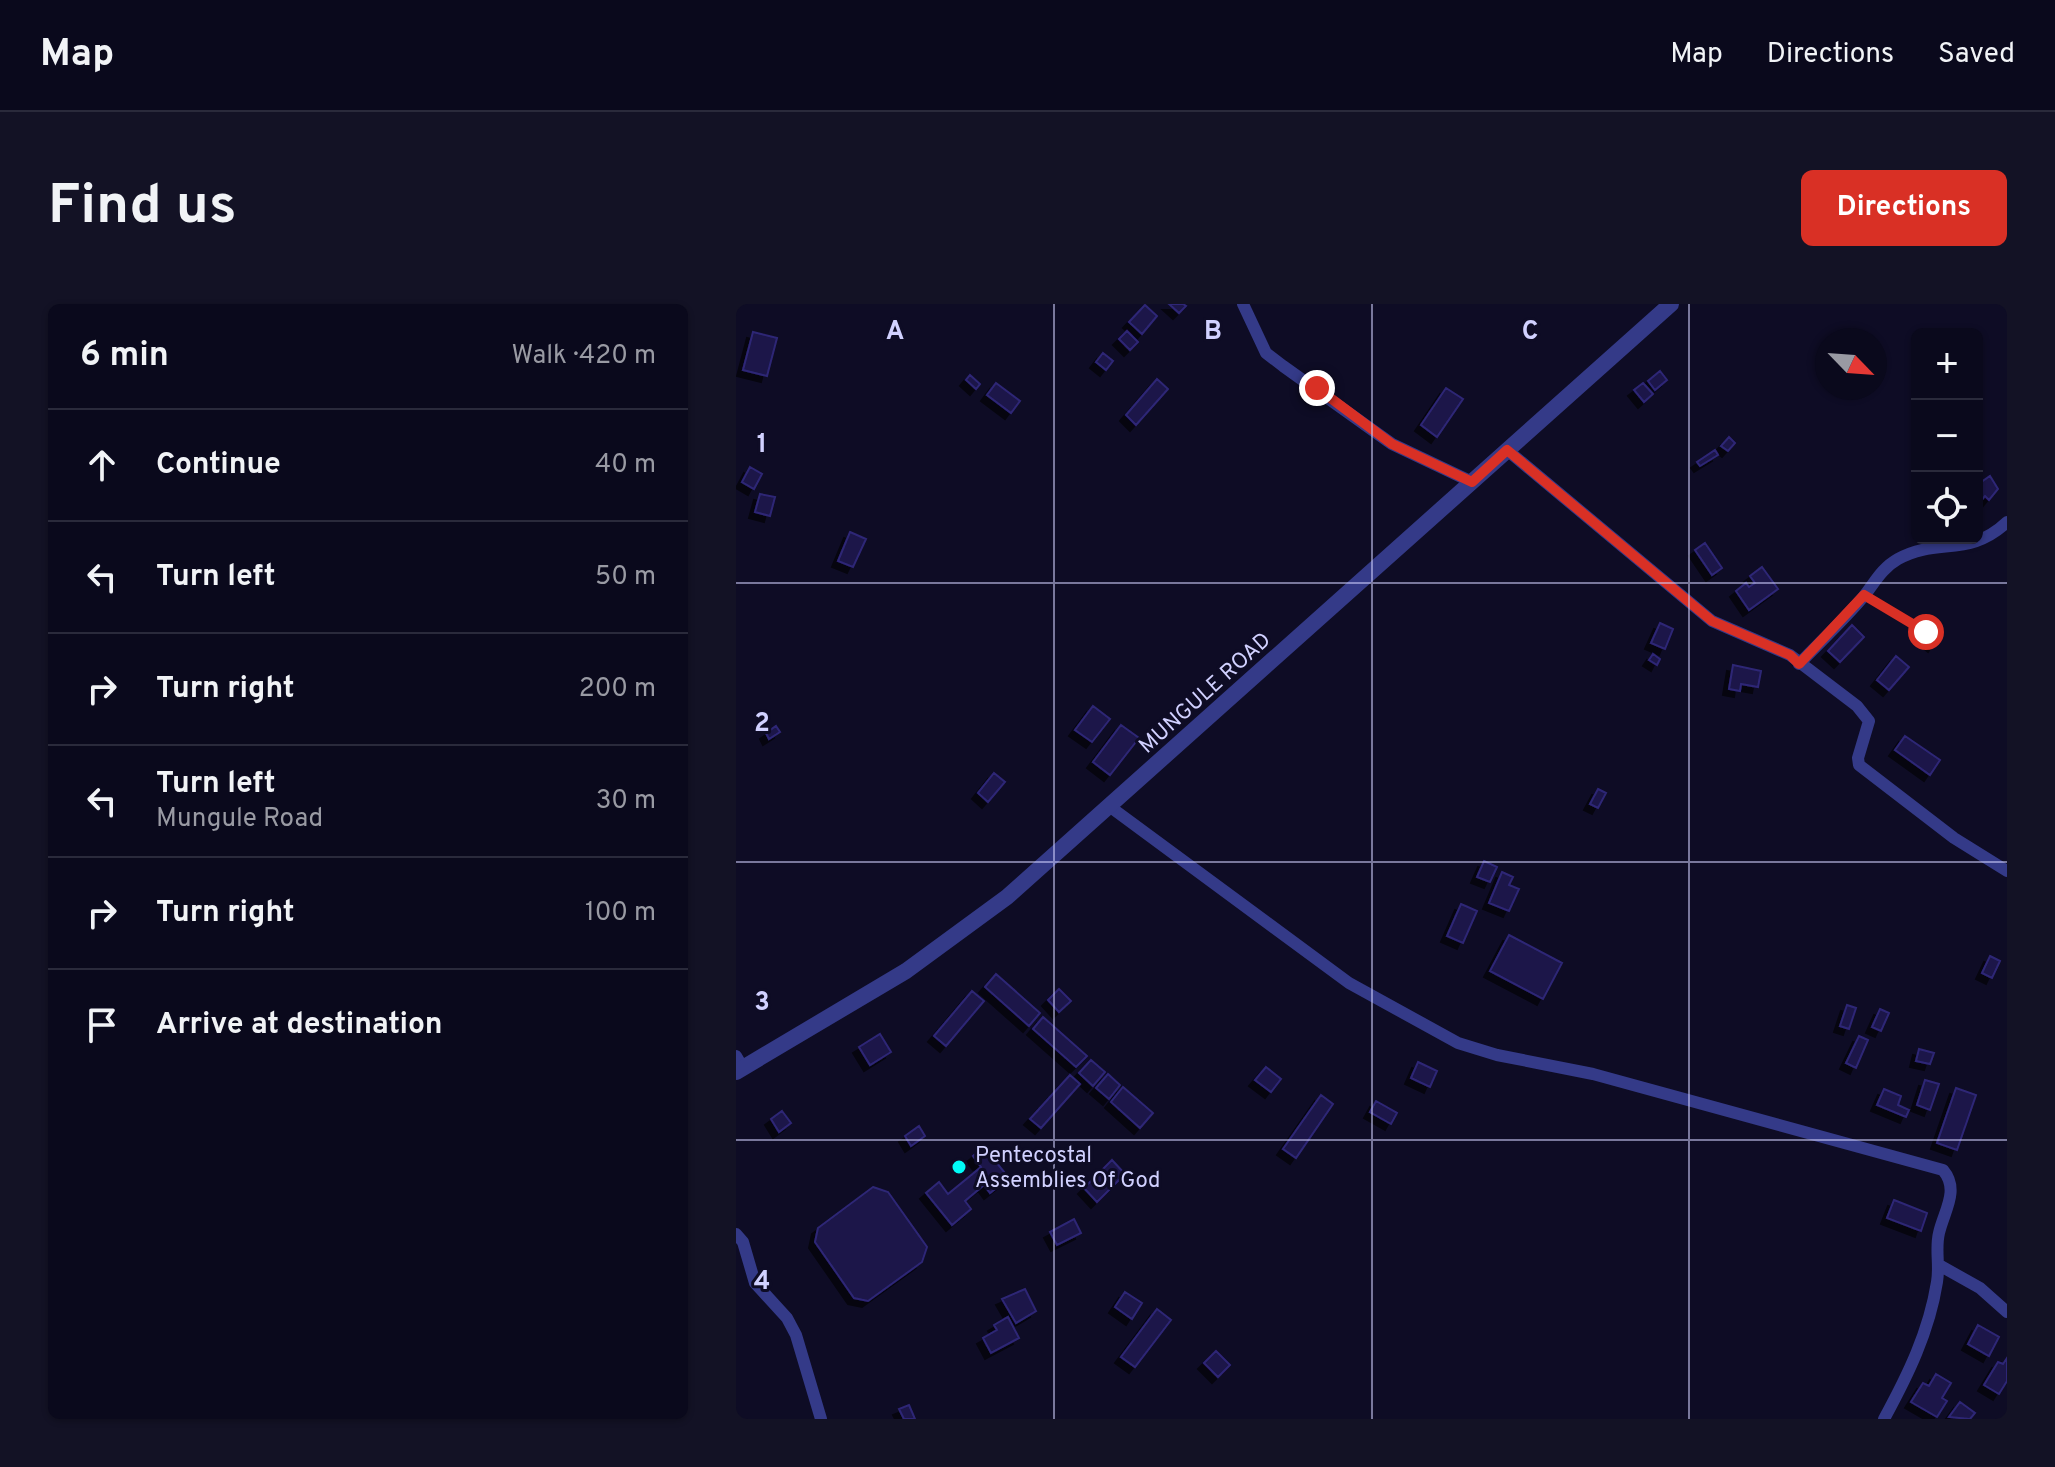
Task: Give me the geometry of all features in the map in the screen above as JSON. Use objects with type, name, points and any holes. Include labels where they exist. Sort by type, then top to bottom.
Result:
[{"type":"street","points":[[1243,304],[1266,353],[1392,444],[1472,482]]},
{"type":"street","name":"MUNGULE ROAD","points":[[738,1065],[906,971],[958,937],[1007,897],[1671,304]]},
{"type":"street","points":[[1507,450],[1712,621],[1790,655],[1865,713],[1868,730],[1858,758],[1865,770],[1954,838],[2007,871]]},
{"type":"street","points":[[1799,664],[1864,595],[1880,572],[1898,559],[1919,551],[1978,543],[1992,536],[2007,522]]},
{"type":"street","points":[[1992,536],[2007,538]]},
{"type":"street","points":[[1109,806],[1349,983],[1458,1043],[1608,1078],[1943,1170],[1950,1178],[1951,1197],[1939,1233],[1939,1265],[1923,1340],[1886,1418]]},
{"type":"street","points":[[736,1234],[743,1242],[755,1283],[787,1318],[796,1335],[821,1419]]},
{"type":"street","points":[[1939,1265],[1980,1288],[2007,1312]]},
{"type":"lane","points":[[1864,595],[1926,632]]},
{"type":"building","points":[[1169,304],[1183,304],[1186,306],[1179,313]]},
{"type":"building","points":[[1145,305],[1157,316],[1142,334],[1129,322]]},
{"type":"building","points":[[1127,331],[1138,342],[1130,350],[1119,339]]},
{"type":"building","points":[[753,332],[777,338],[767,376],[743,370]]},
{"type":"building","points":[[1103,353],[1113,361],[1106,370],[1096,362]]},
{"type":"building","points":[[1660,371],[1667,380],[1655,390],[1648,381]]},
{"type":"building","points":[[970,375],[980,384],[976,389],[966,380]]},
{"type":"building","points":[[1157,379],[1168,389],[1136,425],[1126,415]]},
{"type":"building","points":[[996,383],[1020,401],[1011,413],[987,395]]},
{"type":"building","points":[[1643,383],[1653,394],[1644,402],[1634,390]]},
{"type":"building","points":[[1446,388],[1463,399],[1437,437],[1421,425]]},
{"type":"building","points":[[1729,437],[1735,443],[1728,451],[1721,446]]},
{"type":"building","points":[[1715,450],[1718,455],[1700,466],[1697,462]]},
{"type":"building","points":[[750,467],[762,474],[754,489],[742,482]]},
{"type":"building","points":[[1990,476],[1998,489],[1989,500],[1985,496],[1983,498],[1983,481]]},
{"type":"building","points":[[760,494],[775,497],[770,516],[755,512]]},
{"type":"building","points":[[850,532],[866,539],[853,567],[838,561]]},
{"type":"building","points":[[1705,543],[1722,568],[1712,575],[1695,550]]},
{"type":"building","points":[[1762,567],[1778,589],[1749,610],[1736,591],[1746,583],[1749,587],[1755,583],[1750,576]]},
{"type":"building","points":[[1660,623],[1673,629],[1665,649],[1651,643]]},
{"type":"building","points":[[1852,625],[1864,637],[1840,662],[1828,651]]},
{"type":"building","points":[[1933,631],[1940,637],[1934,646],[1927,640]]},
{"type":"building","points":[[1653,654],[1660,659],[1657,665],[1649,660]]},
{"type":"building","points":[[1896,656],[1909,667],[1889,690],[1877,680]]},
{"type":"building","points":[[1733,665],[1761,671],[1758,687],[1741,684],[1740,691],[1729,689]]},
{"type":"building","points":[[1093,706],[1110,719],[1092,742],[1075,730]]},
{"type":"building","points":[[1121,725],[1139,738],[1110,775],[1093,762]]},
{"type":"building","points":[[776,726],[780,732],[769,739],[766,733]]},
{"type":"building","points":[[1905,736],[1940,760],[1930,775],[1895,750]]},
{"type":"building","points":[[994,773],[1005,782],[988,802],[978,793]]},
{"type":"building","points":[[1598,789],[1606,793],[1598,808],[1590,804]]},
{"type":"building","points":[[1484,861],[1497,867],[1490,882],[1477,877]]},
{"type":"building","points":[[1502,872],[1513,877],[1509,885],[1519,889],[1509,911],[1489,903]]},
{"type":"building","points":[[1461,904],[1477,911],[1463,943],[1447,936]]},
{"type":"building","points":[[1509,935],[1562,963],[1543,999],[1490,971]]},
{"type":"building","points":[[1990,956],[2000,961],[1992,978],[1982,973]]},
{"type":"building","points":[[996,974],[1040,1013],[1029,1026],[985,987]]},
{"type":"building","points":[[1059,989],[1071,1001],[1059,1012],[1048,1000]]},
{"type":"building","points":[[972,991],[984,1001],[946,1046],[934,1036]]},
{"type":"building","points":[[1847,1005],[1856,1008],[1849,1029],[1840,1026]]},
{"type":"building","points":[[1880,1009],[1889,1013],[1881,1031],[1872,1027]]},
{"type":"building","points":[[1043,1017],[1087,1056],[1076,1067],[1033,1029]]},
{"type":"building","points":[[880,1034],[891,1052],[870,1065],[859,1047]]},
{"type":"building","points":[[1859,1036],[1868,1040],[1856,1068],[1846,1063]]},
{"type":"building","points":[[1919,1049],[1934,1053],[1930,1064],[1916,1061]]},
{"type":"building","points":[[1091,1060],[1105,1072],[1093,1086],[1079,1073]]},
{"type":"building","points":[[1418,1062],[1437,1071],[1430,1087],[1411,1078]]},
{"type":"building","points":[[1266,1067],[1281,1079],[1271,1092],[1255,1080]]},
{"type":"building","points":[[1108,1074],[1120,1085],[1109,1099],[1096,1088]]},
{"type":"building","points":[[1070,1075],[1080,1084],[1041,1128],[1030,1119]]},
{"type":"building","points":[[1925,1080],[1939,1084],[1930,1110],[1917,1105]]},
{"type":"building","points":[[1123,1087],[1153,1113],[1140,1128],[1111,1102]]},
{"type":"building","points":[[1956,1088],[1976,1095],[1957,1150],[1937,1143]]},
{"type":"building","points":[[1884,1089],[1901,1096],[1898,1105],[1909,1110],[1906,1117],[1877,1105]]},
{"type":"building","points":[[1321,1095],[1333,1104],[1296,1158],[1283,1149]]},
{"type":"building","points":[[1376,1101],[1397,1113],[1391,1124],[1370,1112]]},
{"type":"building","points":[[782,1111],[791,1123],[779,1132],[771,1119]]},
{"type":"building","points":[[919,1126],[925,1136],[911,1146],[905,1136]]},
{"type":"building","points":[[984,1147],[1009,1178],[990,1193],[984,1185],[965,1201],[971,1209],[952,1225],[926,1193],[939,1182],[948,1194],[981,1167],[973,1156]]},
{"type":"building","points":[[1112,1160],[1125,1174],[1097,1202],[1084,1188]]},
{"type":"building","points":[[873,1187],[888,1192],[927,1247],[922,1262],[868,1301],[854,1298],[815,1242],[818,1228]]},
{"type":"building","points":[[1894,1200],[1927,1213],[1921,1231],[1887,1218]]},
{"type":"building","points":[[1074,1219],[1081,1233],[1057,1245],[1050,1232]]},
{"type":"building","points":[[1025,1289],[1036,1311],[1016,1323],[1002,1299]]},
{"type":"building","points":[[1125,1292],[1142,1303],[1132,1319],[1115,1307]]},
{"type":"building","points":[[1157,1309],[1171,1320],[1135,1367],[1121,1357]]},
{"type":"building","points":[[1008,1317],[1019,1338],[991,1353],[983,1338],[997,1330],[994,1325]]},
{"type":"building","points":[[1978,1325],[1999,1337],[1989,1356],[1968,1344]]},
{"type":"building","points":[[1216,1351],[1230,1365],[1218,1377],[1204,1363]]},
{"type":"building","points":[[2007,1358],[2007,1381],[1999,1394],[1984,1385],[1998,1362],[2003,1364]]},
{"type":"building","points":[[1936,1374],[1951,1383],[1942,1398],[1947,1401],[1937,1417],[1911,1402],[1923,1383],[1929,1386]]},
{"type":"building","points":[[1960,1402],[1975,1413],[1970,1419],[1949,1417]]},
{"type":"building","points":[[909,1405],[915,1419],[904,1419],[899,1409]]},
{"type":"place","name":"Pentecostal Assemblies Of God","points":[[959,1167]]},
{"type":"route","points":[[1317,388],[1392,444],[1472,482],[1507,450],[1712,621],[1790,655],[1799,664],[1864,595],[1926,632]]}]
